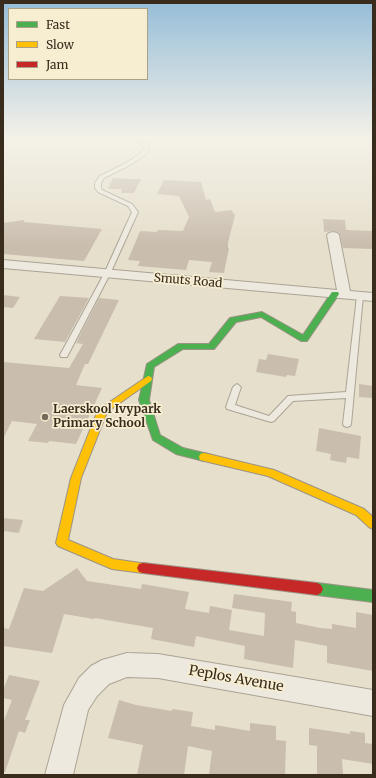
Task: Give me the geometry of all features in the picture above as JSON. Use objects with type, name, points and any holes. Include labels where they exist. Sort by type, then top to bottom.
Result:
[{"type":"street","points":[[333,235],[339,294],[304,339],[262,314],[233,320],[211,347],[181,346],[150,366],[144,400],[156,437],[180,451],[270,473],[360,512],[373,524]]},
{"type":"street","name":"Smuts Road","points":[[3,264],[367,296]]},
{"type":"street","points":[[148,379],[103,410],[76,478],[62,543],[112,564],[373,596]]},
{"type":"street","name":"Peplos Avenue","points":[[59,775],[77,705],[88,687],[100,675],[111,668],[127,665],[158,666],[373,703]]},
{"type":"lane","points":[[64,355],[107,274],[135,212],[130,205],[100,191],[98,183],[102,177],[109,173]]},
{"type":"lane","points":[[348,424],[350,395],[367,296]]},
{"type":"lane","points":[[237,387],[230,407],[271,419],[291,398],[350,395]]},
{"type":"building","points":[[113,178],[141,179],[134,193],[121,193],[122,189],[108,189]]},
{"type":"building","points":[[164,180],[201,182],[206,200],[210,199],[215,212],[231,210],[235,215],[228,243],[229,248],[224,273],[209,272],[212,262],[189,260],[186,270],[138,266],[140,261],[128,260],[140,231],[183,231],[189,217],[179,196],[157,194]]},
{"type":"building","points":[[323,219],[345,220],[346,230],[373,231],[373,249],[343,248],[338,232],[324,232]]},
{"type":"building","points":[[24,220],[24,222],[102,229],[84,261],[3,254],[3,223]]},
{"type":"building","points":[[3,295],[20,297],[13,308],[3,307]]},
{"type":"building","points":[[60,296],[89,298],[65,342],[34,339]]},
{"type":"building","points":[[99,298],[119,300],[88,364],[85,364],[76,385],[102,388],[76,444],[49,441],[48,443],[28,441],[37,424],[12,421],[3,439],[3,362],[69,368],[83,344],[76,343]]},
{"type":"building","points":[[268,354],[299,359],[295,376],[287,375],[286,377],[256,372],[259,359],[266,360]]},
{"type":"building","points":[[359,384],[373,386],[373,398],[359,397]]},
{"type":"building","points":[[319,428],[361,436],[359,459],[347,457],[346,463],[330,460],[331,454],[316,451]]},
{"type":"building","points":[[3,518],[23,520],[19,533],[3,531]]},
{"type":"building","points":[[77,568],[87,581],[141,589],[142,584],[189,592],[185,609],[209,613],[210,606],[232,610],[229,630],[264,636],[265,613],[232,608],[234,594],[292,602],[291,611],[296,612],[296,623],[320,628],[332,629],[332,624],[356,628],[356,612],[373,615],[373,671],[327,663],[327,646],[295,640],[293,668],[244,659],[245,646],[196,636],[194,647],[151,639],[153,628],[64,614],[52,653],[3,646],[3,628],[9,629],[24,588],[43,591]]},
{"type":"building","points":[[9,675],[40,681],[25,720],[30,720],[25,733],[19,731],[5,772],[3,772],[3,723],[12,700],[3,698],[3,690]]},
{"type":"building","points":[[119,700],[136,705],[172,711],[172,709],[193,712],[191,726],[215,730],[215,725],[250,731],[250,723],[276,726],[276,740],[286,741],[285,775],[209,775],[212,751],[188,746],[184,775],[137,775],[143,745],[108,738]]},
{"type":"building","points":[[309,728],[350,734],[350,731],[365,733],[365,743],[373,744],[373,764],[342,759],[343,775],[317,775],[317,746],[309,745]]},
{"type":"traffic: fast","points":[[204,457],[180,451],[156,437],[144,400],[150,366],[181,346],[211,347],[233,320],[262,314],[304,339],[335,294]]},
{"type":"traffic: fast","points":[[317,589],[373,596]]},
{"type":"traffic: slow","points":[[143,568],[112,564],[62,543],[76,478],[103,410],[148,379]]},
{"type":"traffic: slow","points":[[204,457],[270,473],[360,512],[373,524]]},
{"type":"traffic: jam","points":[[143,568],[317,589]]},
{"type":"place","name":"Laerskool Ivypark Primary School","points":[[45,417]]}]
